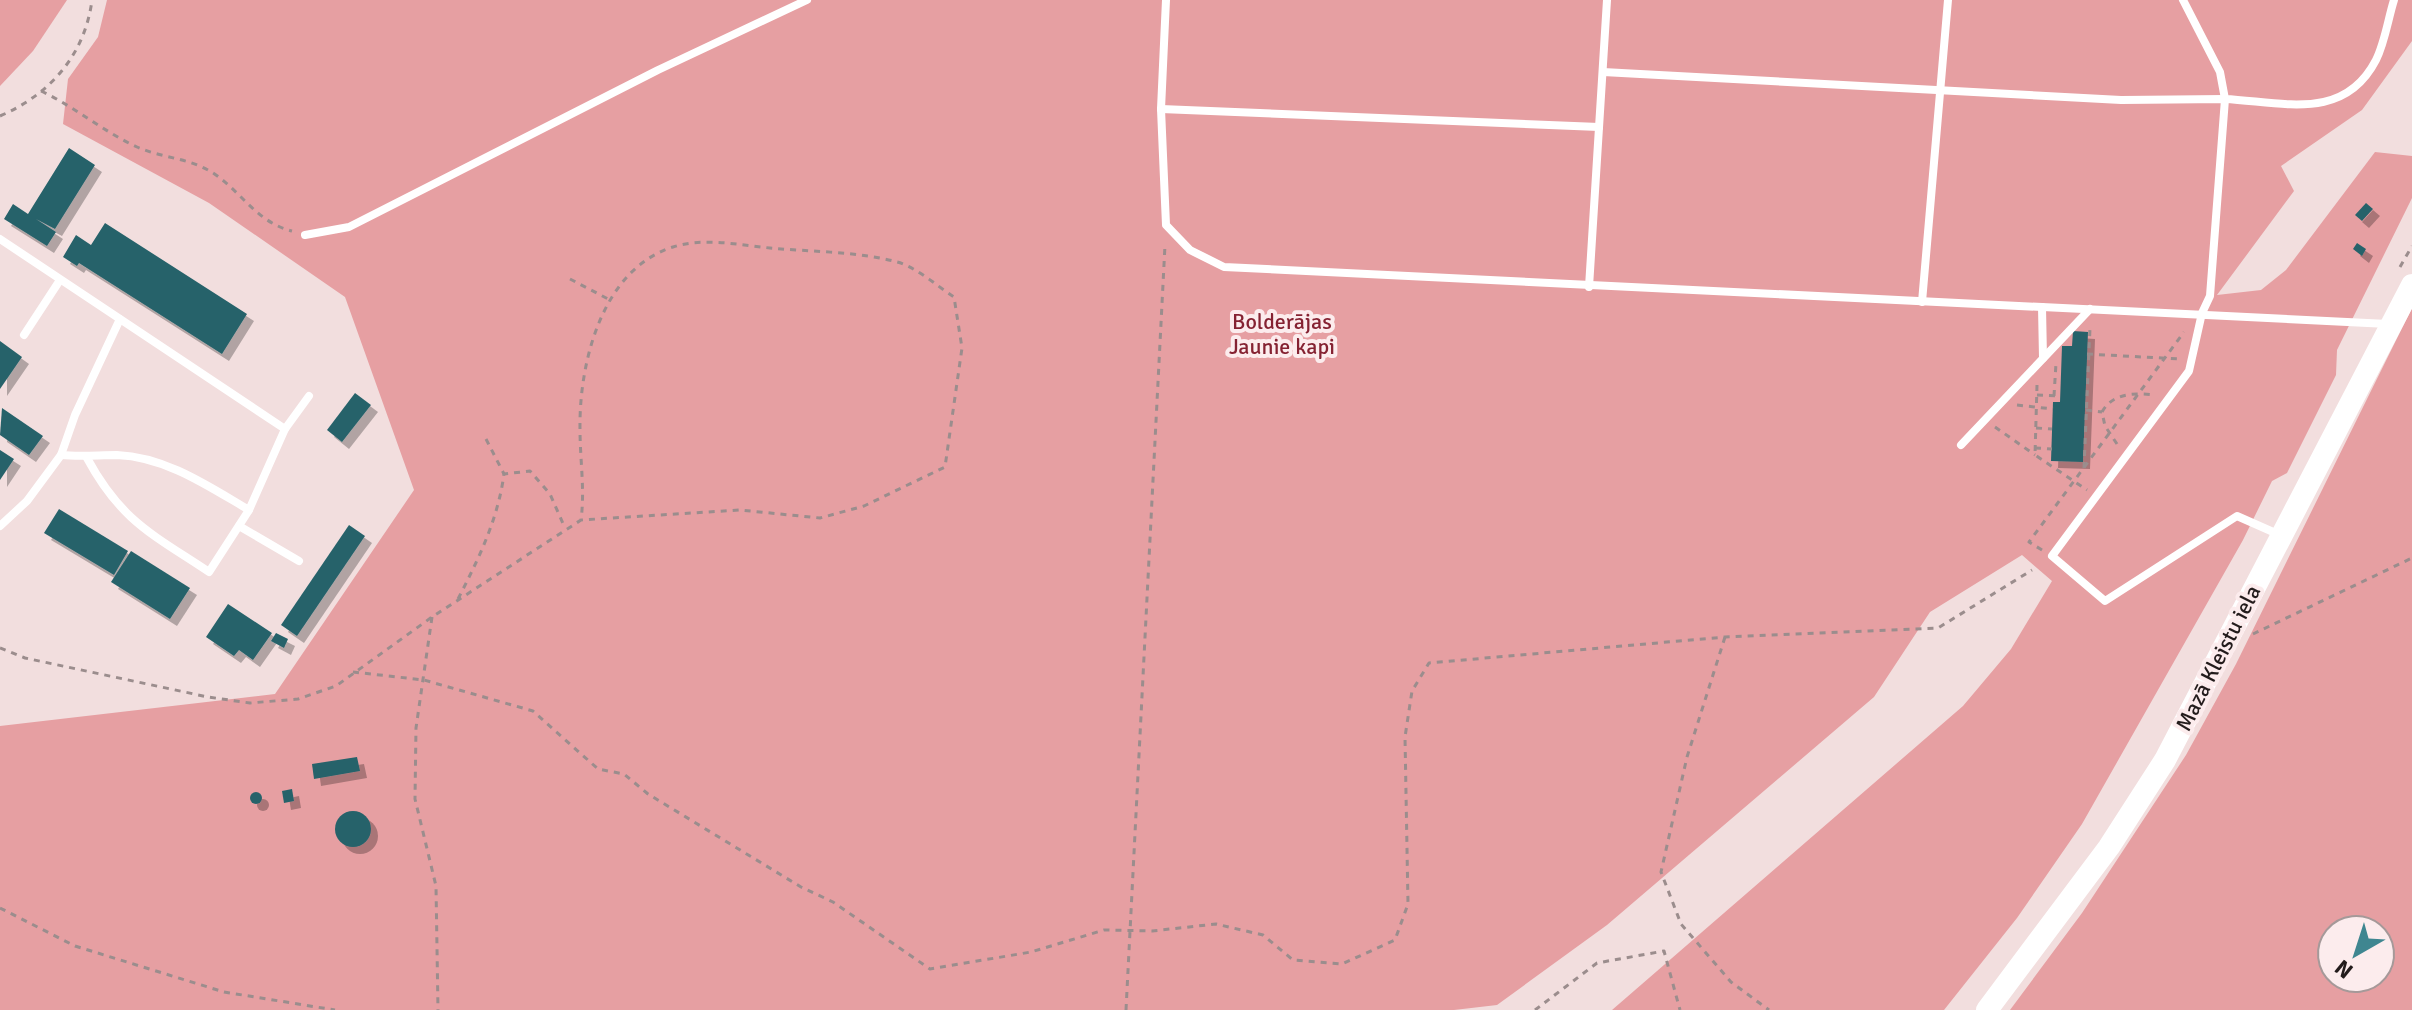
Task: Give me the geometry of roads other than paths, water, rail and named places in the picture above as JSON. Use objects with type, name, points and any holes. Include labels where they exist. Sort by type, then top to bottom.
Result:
[{"type":"main road","name":"Mazā Kleistu iela","points":[[1987,1010],[2109,847],[2165,760],[2412,285]]},
{"type":"lane","points":[[305,235],[349,227],[658,70],[807,0]]},
{"type":"lane","points":[[1166,0],[1161,109],[1166,225],[1190,250],[1224,267],[2392,324]]},
{"type":"lane","points":[[1589,287],[1607,0]]},
{"type":"lane","points":[[1922,302],[1948,0]]},
{"type":"lane","points":[[2183,0],[2220,72],[2225,99],[2210,296],[2202,313],[2189,371],[2052,556],[2105,601],[2237,516],[2281,535]]},
{"type":"lane","points":[[1603,72],[2121,100],[2225,99],[2324,105],[2343,98],[2358,86],[2376,59],[2394,0]]},
{"type":"lane","points":[[1161,109],[1599,127]]},
{"type":"lane","points":[[0,239],[285,429]]},
{"type":"lane","points":[[24,335],[60,280]]},
{"type":"lane","points":[[2040,361],[2042,307]]},
{"type":"lane","points":[[1961,445],[2090,309]]},
{"type":"lane","points":[[0,526],[27,501],[61,455],[75,415],[120,319]]},
{"type":"lane","points":[[87,458],[107,495],[137,525],[209,572],[249,510],[285,429],[309,396]]},
{"type":"lane","points":[[61,455],[87,458],[117,455],[155,463],[192,477],[249,510]]},
{"type":"lane","points":[[239,526],[299,561]]},
{"type":"park label","name":"Bolderājas Jaunie kapi","points":[[1282,334]]}]
